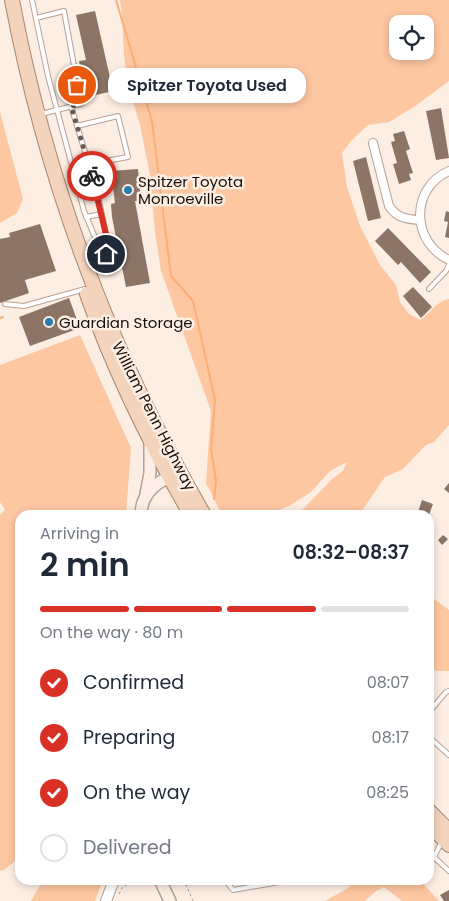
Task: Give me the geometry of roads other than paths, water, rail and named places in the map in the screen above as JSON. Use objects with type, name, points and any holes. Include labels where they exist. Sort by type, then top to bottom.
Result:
[{"type":"highway","name":"William Penn Highway","points":[[3,0],[35,135],[85,289],[113,363],[149,438],[175,478],[200,510]]},
{"type":"highway","name":"William Penn Highway","points":[[12,0],[38,115],[65,204],[102,307],[189,510]]},
{"type":"highway","points":[[434,819],[447,838]]},
{"type":"highway","points":[[434,828],[447,838]]},
{"type":"main road","points":[[142,510],[151,464],[149,438]]},
{"type":"main road","points":[[146,496],[152,488],[175,478]]},
{"type":"main road","points":[[149,510],[156,493],[175,478]]},
{"type":"main road","points":[[162,885],[170,901]]},
{"type":"street","points":[[373,143],[389,206],[400,217],[419,220]]},
{"type":"street","points":[[449,171],[438,178],[425,192],[421,200],[419,220],[423,234],[429,244],[437,253],[449,260]]},
{"type":"street","points":[[109,901],[113,885]]},
{"type":"lane","points":[[32,0],[56,110],[86,217],[94,235],[106,254],[108,243],[102,214],[71,106]]},
{"type":"lane","points":[[36,18],[64,11],[81,104],[38,115]]},
{"type":"lane","points":[[77,126],[118,116],[128,157],[89,164]]},
{"type":"lane","points":[[86,217],[102,214]]},
{"type":"lane","points":[[429,289],[449,266]]},
{"type":"lane","points":[[5,304],[24,306],[85,289]]},
{"type":"lane","points":[[434,706],[449,691]]},
{"type":"lane","points":[[434,742],[449,755]]},
{"type":"lane","points":[[447,838],[434,857],[449,871]]},
{"type":"lane","points":[[230,885],[234,890],[262,885]]},
{"type":"waterway","points":[[116,0],[152,121],[171,276],[193,301],[215,400],[211,449],[216,481],[214,499]]},
{"type":"place","name":"Spitzer Toyota Used","points":[[77,85]]},
{"type":"place","name":"Spitzer Toyota Monroeville","points":[[128,190]]},
{"type":"place","name":"Guardian Storage","points":[[49,322]]}]
